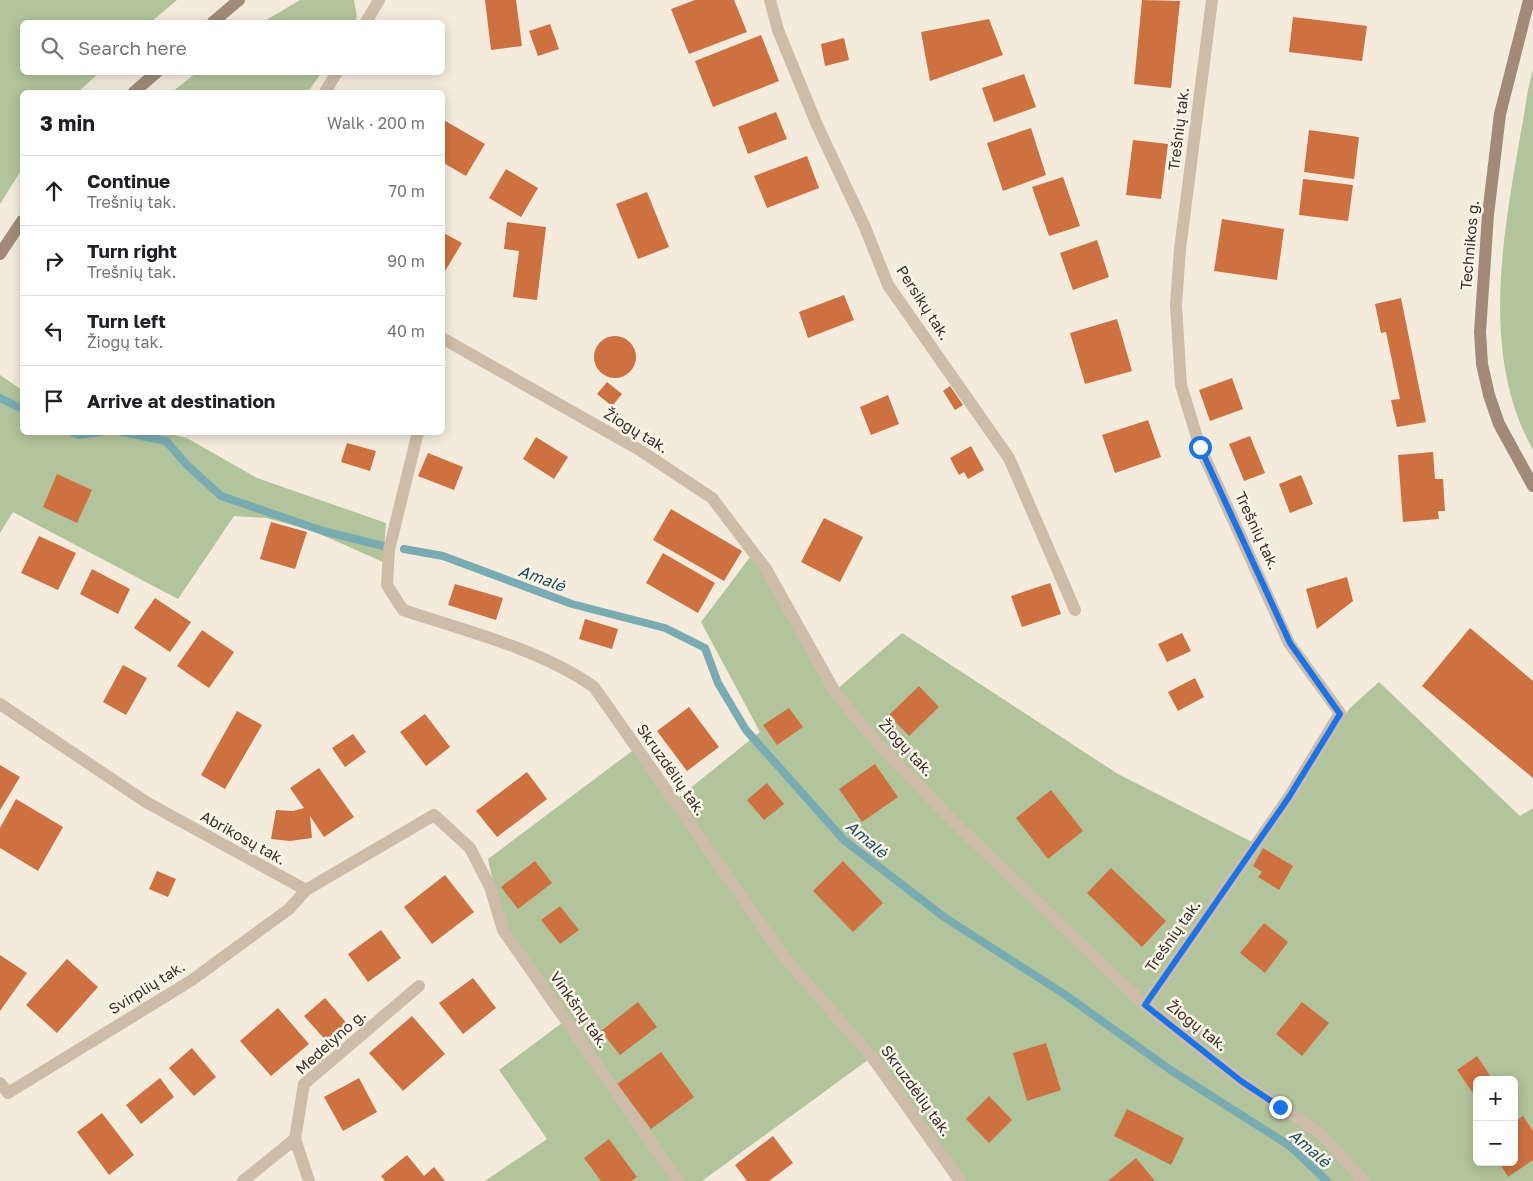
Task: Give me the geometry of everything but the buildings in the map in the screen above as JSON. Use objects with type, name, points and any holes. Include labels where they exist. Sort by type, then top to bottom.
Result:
[{"type":"street","points":[[215,20],[240,0]]},
{"type":"street","points":[[367,20],[379,0]]},
{"type":"street","name":"Persikų tak.","points":[[770,0],[778,30],[802,91],[864,225],[888,285],[1009,458],[1076,610]]},
{"type":"street","name":"Trešnių tak.","points":[[1145,1005],[1289,797],[1340,714],[1290,643],[1200,447],[1181,385],[1176,305],[1180,249],[1212,0]]},
{"type":"street","name":"Technikos g.","points":[[1529,0],[1500,114],[1486,235],[1480,332],[1482,364],[1489,395],[1499,424],[1533,486]]},
{"type":"street","points":[[136,90],[154,75]]},
{"type":"street","points":[[326,90],[335,75]]},
{"type":"street","points":[[0,254],[20,224]]},
{"type":"street","name":"Žiogų tak.","points":[[445,340],[638,449],[712,498],[766,568],[835,692],[878,744],[959,827],[1145,1005],[1241,1081],[1320,1133],[1364,1181]]},
{"type":"street","name":"Skruzdėlių tak.","points":[[417,435],[389,550],[388,585],[403,610],[485,637],[571,672],[594,687],[784,957],[872,1057],[960,1181]]},
{"type":"street","name":"Abrikosų tak.","points":[[0,704],[146,802],[306,890]]},
{"type":"street","name":"Vinkšnų tak.","points":[[306,890],[434,815],[470,848],[490,887],[503,930],[678,1181]]},
{"type":"street","name":"Svirplių tak.","points":[[0,1083],[8,1093],[192,980],[289,908],[306,890]]},
{"type":"street","name":"Medelyno g.","points":[[309,1181],[295,1140],[304,1084],[419,986]]},
{"type":"street","points":[[243,1181],[295,1140]]},
{"type":"green space","points":[[0,0],[177,0],[153,20],[20,20],[20,75],[97,75],[80,90],[20,90],[20,172],[0,204]]},
{"type":"green space","points":[[300,0],[354,0],[357,17],[355,20],[266,20]]},
{"type":"green space","points":[[1533,69],[1533,450],[1515,408],[1504,364],[1500,319],[1501,273],[1506,226]]},
{"type":"green space","points":[[193,75],[320,75],[309,90],[175,90]]},
{"type":"green space","points":[[0,375],[20,389],[20,435],[174,435],[187,438],[257,478],[386,523],[383,562],[311,530],[266,518],[234,516],[178,599],[13,512],[0,533]]},
{"type":"green space","points":[[754,552],[835,691],[902,633],[1118,774],[1256,844],[1350,708],[1379,682],[1520,816],[1533,808],[1533,1181],[960,1181],[872,1057],[702,1181],[485,1181],[547,1139],[499,1070],[566,1020],[503,930],[488,859],[636,748],[673,802],[760,732],[701,622]]},
{"type":"waterway","name":"Amalė","points":[[0,398],[20,408]]},
{"type":"waterway","name":"Amalė","points":[[137,435],[166,441],[187,465],[221,496],[323,531],[387,547]]},
{"type":"waterway","name":"Amalė","points":[[404,549],[443,556],[572,604],[665,628],[705,648],[718,683],[746,730],[844,840],[944,917],[1064,994],[1172,1071],[1290,1146],[1327,1181]]},
{"type":"route","points":[[1200,447],[1290,643],[1340,714],[1289,797],[1145,1005],[1241,1081],[1280,1107]]}]
